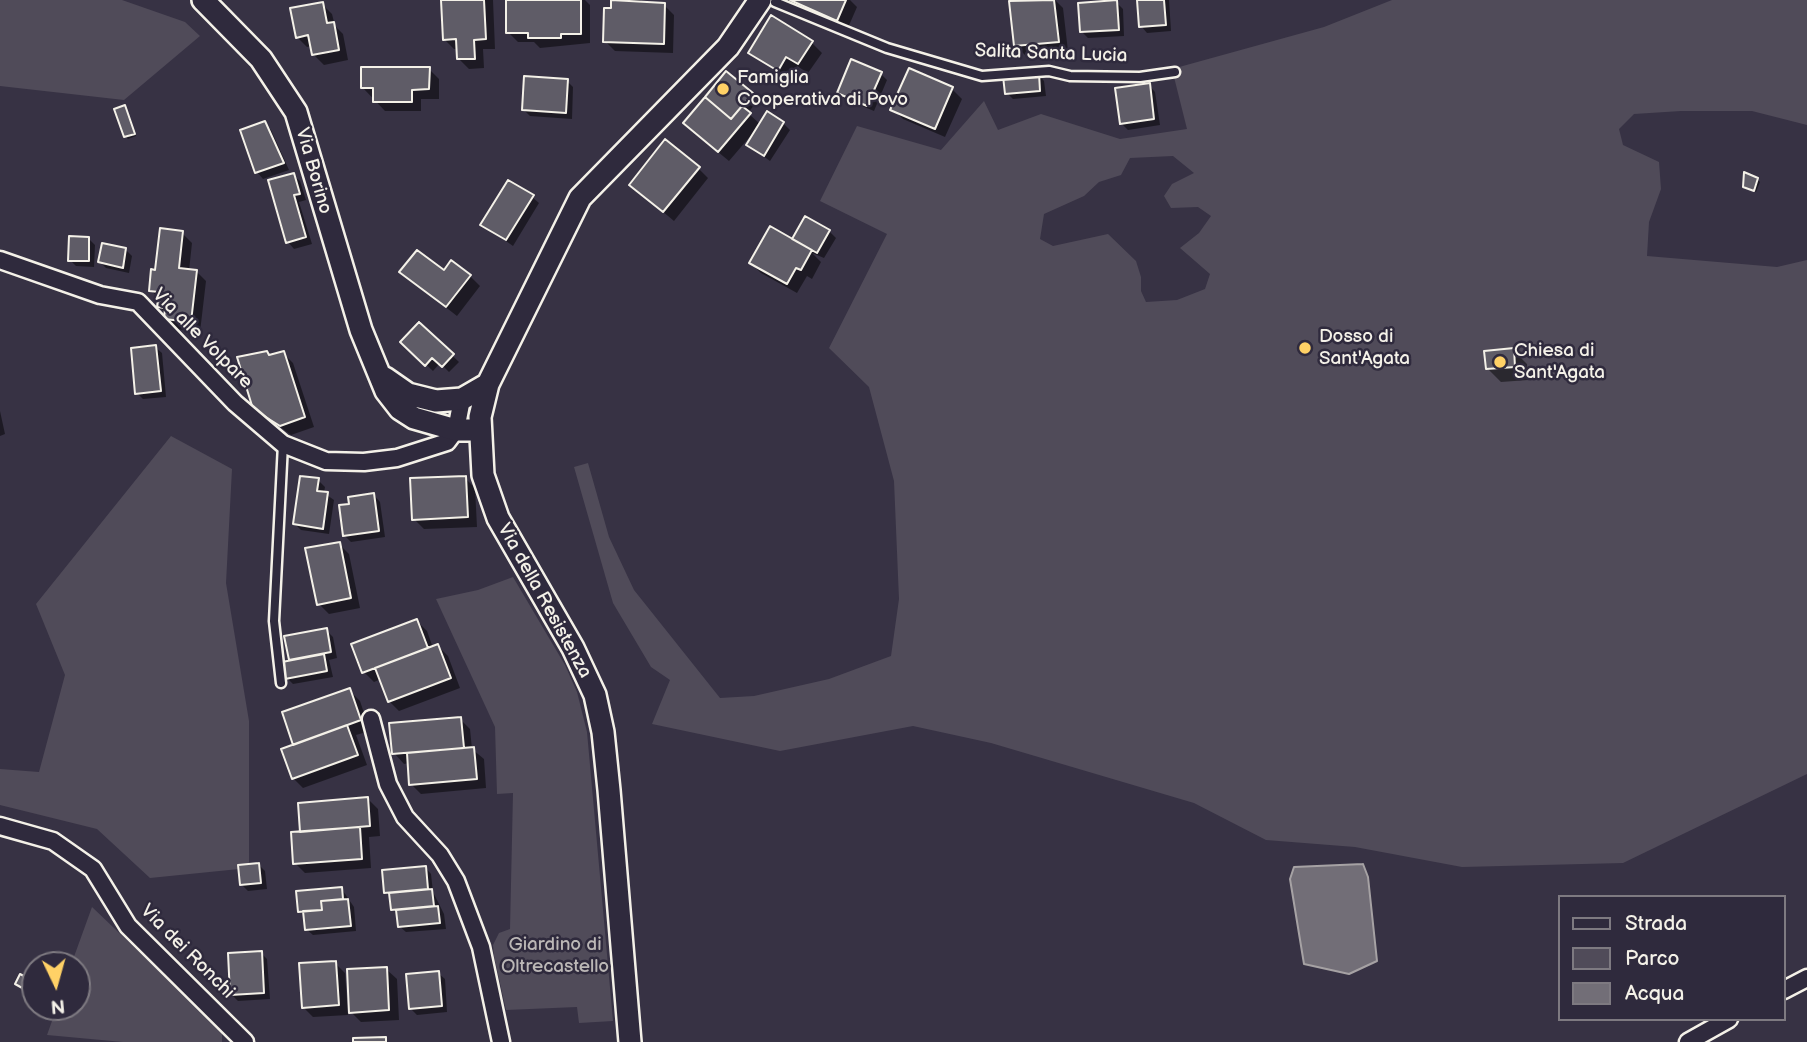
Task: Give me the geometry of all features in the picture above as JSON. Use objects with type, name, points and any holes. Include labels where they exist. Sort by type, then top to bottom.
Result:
[{"type":"street","name":"Via Borino","points":[[202,0],[261,59],[296,112],[360,330],[386,391],[400,409],[429,424],[456,430],[479,430]]},
{"type":"street","name":"Via della Resistenza","points":[[629,1042],[607,767],[594,695],[573,648],[498,518],[483,475],[479,430],[488,384],[580,198],[728,47],[768,1]]},
{"type":"street","name":"Via alle Volpare","points":[[0,260],[100,295],[138,302],[235,402],[283,444],[326,461],[364,462],[430,449],[447,442],[456,430]]},
{"type":"street","name":"Via Borino","points":[[376,369],[396,388],[422,400],[462,399],[488,384]]},
{"type":"street","points":[[456,430],[462,399]]},
{"type":"street","points":[[370,719],[388,783],[405,817],[440,855],[456,881],[481,947],[501,1042]]},
{"type":"street","name":"Via dei Ronchi","points":[[0,826],[53,841],[93,869],[128,926],[245,1042]]},
{"type":"street","points":[[1786,989],[1807,978]]},
{"type":"street","points":[[1688,1042],[1725,1021]]},
{"type":"lane","name":"Salita Santa Lucia","points":[[768,1],[887,48],[982,76],[1049,71],[1070,76],[1140,77],[1175,72]]},
{"type":"lane","points":[[281,683],[274,621],[283,444]]},
{"type":"green space","points":[[0,0],[122,0],[185,22],[200,36],[124,100],[0,86]]},
{"type":"green space","points":[[1392,0],[1807,0],[1807,125],[1752,111],[1681,111],[1634,114],[1619,129],[1623,145],[1659,162],[1661,189],[1649,222],[1647,256],[1777,267],[1807,260],[1807,774],[1623,863],[1462,867],[1355,847],[1266,840],[1194,803],[991,743],[913,726],[780,751],[652,724],[670,680],[651,667],[613,603],[574,467],[588,463],[609,537],[634,590],[720,698],[754,696],[829,679],[891,656],[899,599],[894,481],[869,387],[829,348],[887,234],[820,201],[857,126],[941,150],[984,101],[998,130],[1041,114],[1120,139],[1187,129],[1172,69],[1324,27]],"holes":[[[1173,156],[1194,173],[1172,184],[1164,196],[1171,208],[1198,207],[1211,216],[1199,233],[1180,248],[1210,274],[1205,289],[1177,300],[1146,302],[1141,291],[1141,277],[1136,261],[1108,234],[1053,246],[1040,239],[1044,214],[1084,196],[1099,182],[1121,175],[1130,158]]]},
{"type":"green space","points":[[171,436],[232,469],[226,583],[249,721],[249,868],[150,878],[97,829],[0,805],[0,769],[39,772],[65,675],[36,604]]},
{"type":"green space","name":"Giardino di Oltrecastello","points":[[513,577],[565,665],[577,692],[587,732],[613,1021],[579,1023],[577,1007],[506,1010],[493,945],[499,933],[510,929],[513,793],[497,794],[495,727],[436,599],[478,590]]},
{"type":"green space","points":[[92,907],[222,1031],[222,1042],[123,1042],[47,1035],[52,1021],[91,1021],[91,951],[76,951]]},
{"type":"water","points":[[1363,864],[1368,877],[1377,961],[1349,974],[1304,964],[1290,879],[1294,867]]},
{"type":"building","points":[[441,0],[484,0],[486,39],[474,40],[475,59],[457,59],[456,39],[443,40]]},
{"type":"building","points":[[506,0],[581,0],[581,34],[561,34],[561,38],[528,38],[528,33],[506,33]]},
{"type":"building","points":[[611,0],[665,3],[664,44],[603,42],[604,8],[611,8]]},
{"type":"building","points":[[790,0],[846,0],[837,21]]},
{"type":"building","points":[[1054,0],[1059,42],[1014,46],[1009,1]]},
{"type":"building","points":[[1117,0],[1119,30],[1080,32],[1078,3]]},
{"type":"building","points":[[1137,0],[1164,0],[1166,25],[1139,27]]},
{"type":"building","points":[[323,2],[327,23],[334,22],[339,50],[312,55],[308,35],[296,38],[290,8]]},
{"type":"building","points":[[771,15],[813,41],[798,64],[786,57],[778,71],[748,53]]},
{"type":"building","points":[[851,59],[882,72],[867,106],[837,93]]},
{"type":"building","points":[[361,67],[430,67],[429,89],[412,90],[412,102],[373,102],[373,88],[361,88]]},
{"type":"building","points":[[909,68],[953,87],[935,129],[890,110]]},
{"type":"building","points":[[726,71],[753,93],[731,119],[705,97]]},
{"type":"building","points":[[1039,73],[1040,91],[1005,94],[1003,76]]},
{"type":"building","points":[[524,76],[568,79],[566,113],[522,110]]},
{"type":"building","points":[[1150,83],[1154,119],[1120,124],[1115,88]]},
{"type":"building","points":[[705,97],[731,119],[742,106],[751,113],[718,152],[683,123]]},
{"type":"building","points":[[125,105],[135,134],[124,137],[114,109]]},
{"type":"building","points":[[767,111],[784,122],[764,156],[746,145]]},
{"type":"building","points":[[265,121],[284,163],[255,173],[240,130]]},
{"type":"building","points":[[665,139],[700,167],[663,212],[629,185]]},
{"type":"building","points":[[1744,172],[1758,178],[1754,191],[1743,187]]},
{"type":"building","points":[[294,173],[300,194],[294,195],[306,237],[286,243],[268,180]]},
{"type":"building","points":[[508,180],[534,195],[506,240],[480,225]]},
{"type":"building","points":[[805,216],[830,230],[817,253],[792,239]]},
{"type":"building","points":[[770,226],[812,250],[801,270],[796,268],[787,284],[749,263]]},
{"type":"building","points":[[160,228],[183,231],[179,268],[197,270],[191,322],[164,319],[165,308],[157,307],[159,292],[149,291],[151,269],[155,270]]},
{"type":"building","points":[[69,236],[89,237],[89,261],[68,261]]},
{"type":"building","points":[[102,243],[126,248],[123,268],[98,262]]},
{"type":"building","points":[[417,250],[444,270],[451,260],[471,275],[446,307],[399,272]]},
{"type":"building","points":[[419,322],[454,354],[442,367],[432,358],[425,366],[400,342]]},
{"type":"building","points":[[156,345],[161,391],[135,394],[131,348]]},
{"type":"building","name":"Chiesa di Sant'Agata","points":[[1514,348],[1515,367],[1486,369],[1484,351]]},
{"type":"building","points":[[267,351],[269,355],[284,351],[305,417],[280,426],[253,409],[237,357]]},
{"type":"building","points":[[300,476],[319,478],[317,491],[328,492],[323,529],[293,524]]},
{"type":"building","points":[[466,476],[468,517],[412,520],[410,478]]},
{"type":"building","points":[[374,493],[379,531],[343,536],[339,505],[349,504],[348,497]]},
{"type":"building","points":[[340,542],[351,598],[317,605],[305,548]]},
{"type":"building","points":[[417,619],[428,648],[362,673],[351,644]]},
{"type":"building","points":[[327,628],[331,652],[289,660],[284,636]]},
{"type":"building","points":[[438,644],[451,678],[388,702],[375,668]]},
{"type":"building","points":[[324,654],[327,671],[285,679],[282,662]]},
{"type":"building","points":[[350,688],[361,720],[293,745],[282,712]]},
{"type":"building","points":[[461,717],[464,748],[392,754],[389,723]]},
{"type":"building","points":[[347,725],[358,755],[292,779],[281,749]]},
{"type":"building","points":[[474,747],[477,779],[409,785],[407,753]]},
{"type":"building","points":[[368,797],[370,826],[300,832],[298,803]]},
{"type":"building","points":[[360,827],[362,859],[293,864],[291,832]]},
{"type":"building","points":[[259,863],[261,883],[240,885],[238,865]]},
{"type":"building","points":[[426,866],[428,889],[384,893],[382,870]]},
{"type":"building","points":[[342,887],[343,899],[321,901],[322,910],[298,912],[296,891]]},
{"type":"building","points":[[432,889],[434,906],[391,910],[389,893]]},
{"type":"building","points":[[348,899],[351,926],[305,930],[303,911],[322,910],[321,901]]},
{"type":"building","points":[[438,906],[440,923],[398,927],[396,910]]},
{"type":"building","points":[[262,951],[264,993],[230,995],[228,953]]},
{"type":"building","points":[[336,961],[339,1005],[302,1008],[299,963]]},
{"type":"building","points":[[387,967],[389,1010],[349,1013],[347,969]]},
{"type":"building","points":[[439,971],[442,1006],[409,1009],[406,974]]},
{"type":"building","points":[[20,974],[21,975],[21,987],[15,984]]},
{"type":"building","points":[[386,1037],[386,1042],[353,1042],[353,1038]]},
{"type":"place","name":"Famiglia Cooperativa di Povo","points":[[723,89]]},
{"type":"place","name":"Dosso di Sant'Agata","points":[[1305,348]]},
{"type":"place","name":"Chiesa di Sant'Agata","points":[[1500,362]]}]
